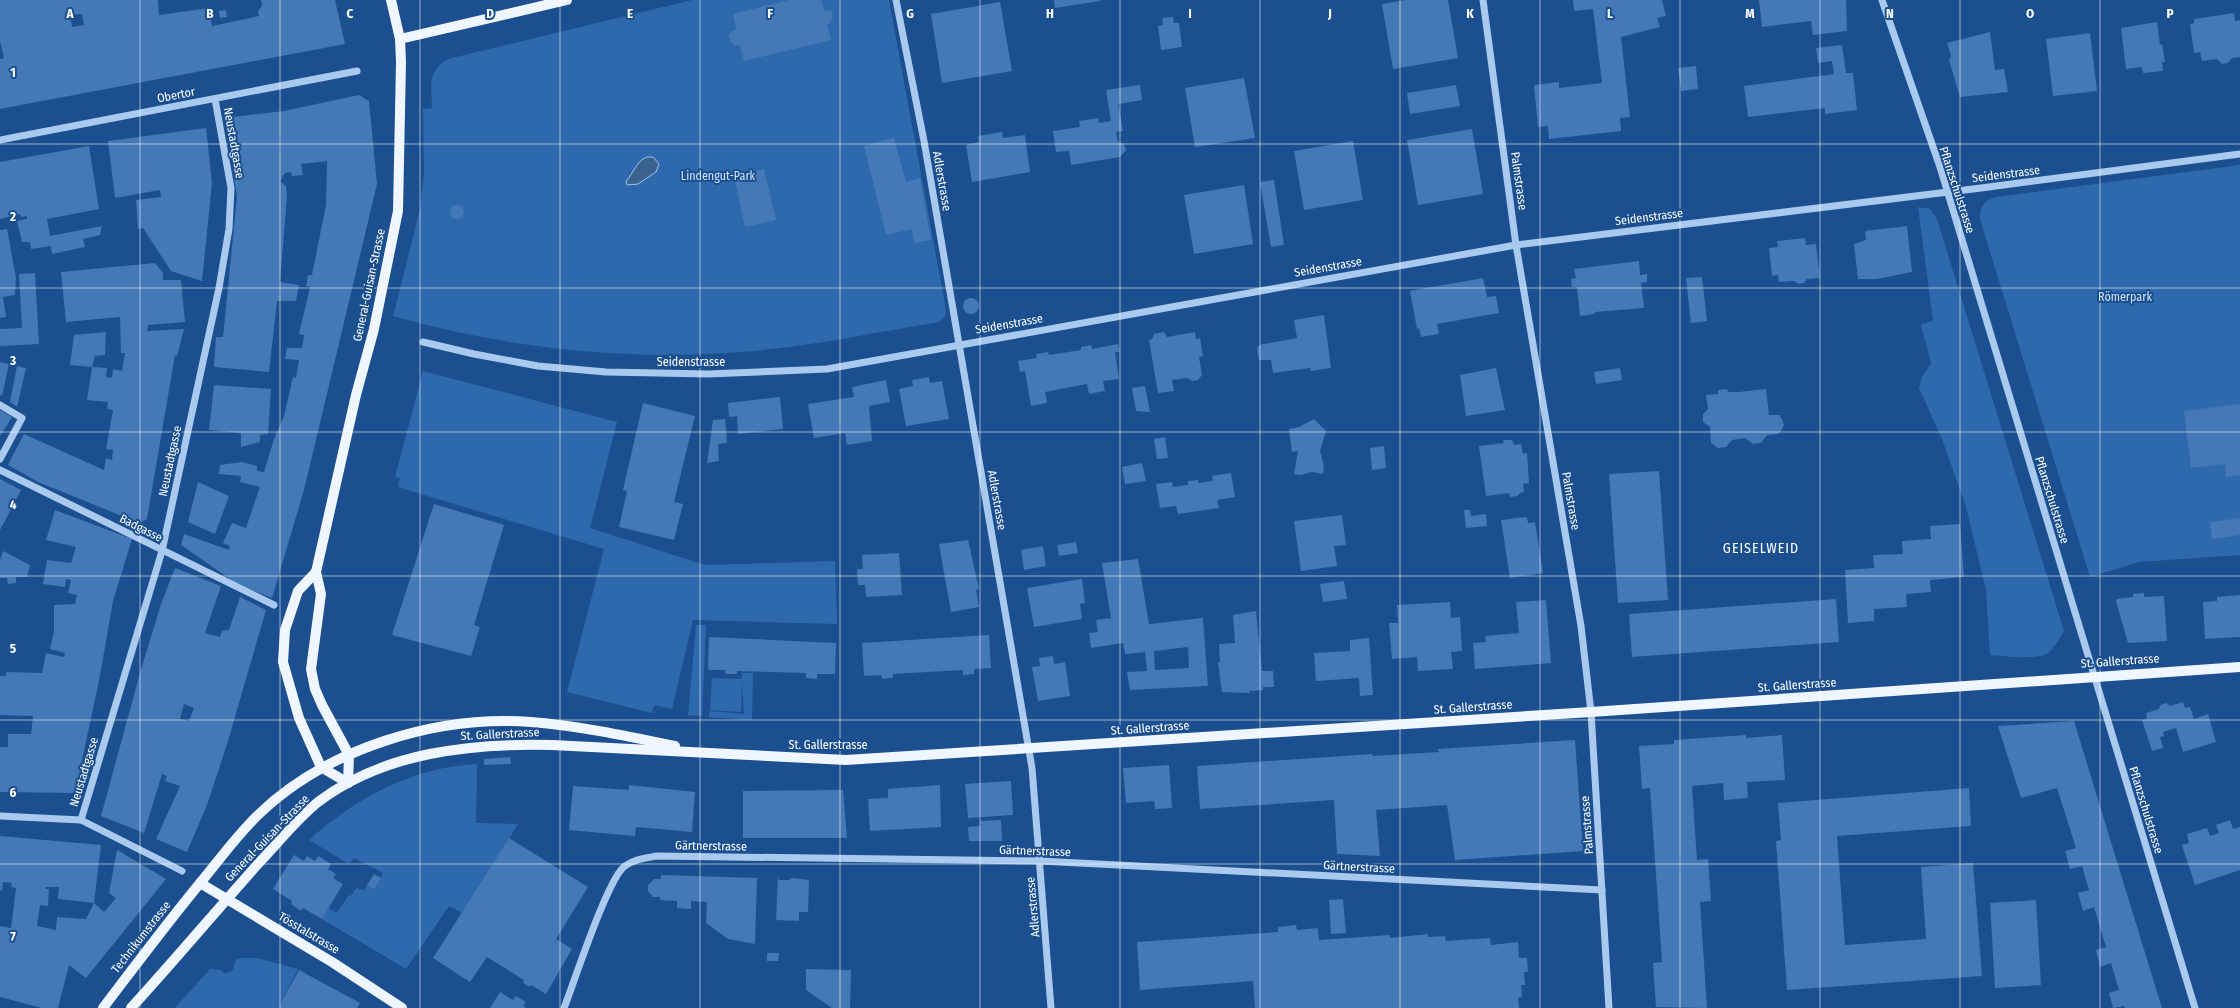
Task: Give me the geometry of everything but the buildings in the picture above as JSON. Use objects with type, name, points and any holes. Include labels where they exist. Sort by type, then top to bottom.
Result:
[{"type":"main road","name":"General-Guisan-Strasse","points":[[200,883],[236,838],[260,813],[282,794],[321,767],[349,755],[322,705],[315,689],[311,669],[321,594],[316,572],[356,395],[374,329],[398,211],[400,154],[400,39],[391,0]]},
{"type":"main road","points":[[400,39],[568,0]]},
{"type":"main road","points":[[316,572],[298,591],[286,630],[283,662],[299,718],[321,767],[348,784]]},
{"type":"main road","name":"St. Gallerstrasse","points":[[348,784],[367,774],[407,760],[433,753],[471,746],[514,744],[552,745],[846,760],[1591,712],[2240,667]]},
{"type":"main road","name":"St. Gallerstrasse","points":[[349,755],[394,738],[437,729],[497,722],[523,722],[609,732],[708,753]]},
{"type":"main road","points":[[348,784],[349,755]]},
{"type":"main road","name":"General-Guisan-Strasse","points":[[227,898],[288,831],[318,802],[348,784]]},
{"type":"main road","name":"Tösstalstrasse","points":[[200,883],[332,962],[402,1008]]},
{"type":"main road","name":"Technikumstrasse","points":[[103,1008],[200,883]]},
{"type":"main road","points":[[131,1008],[227,898]]},
{"type":"street","name":"Adlerstrasse","points":[[896,0],[924,141],[1028,748],[1040,861],[1051,1008]]},
{"type":"street","name":"Palmstrasse","points":[[1483,0],[1516,244],[1579,614],[1591,712],[1609,1008]]},
{"type":"street","name":"Pflanzschulstrasse","points":[[1882,0],[1947,191],[2195,1008]]},
{"type":"street","name":"Obertor","points":[[0,140],[357,71]]},
{"type":"street","name":"Neustadtgasse","points":[[81,820],[162,551],[219,288],[229,229],[230,188],[215,99]]},
{"type":"street","name":"Seidenstrasse","points":[[423,342],[474,354],[538,366],[606,372],[708,374],[827,369],[1516,244],[2240,154]]},
{"type":"street","points":[[0,405],[22,418],[0,459]]},
{"type":"street","name":"Badgasse","points":[[0,470],[274,605]]},
{"type":"street","points":[[0,816],[81,820],[182,871]]},
{"type":"street","name":"Gärtnerstrasse","points":[[564,1008],[605,898],[624,866],[640,859],[657,856],[1040,861],[1602,890]]},
{"type":"green space","name":"Lindengut-Park","points":[[692,0],[889,0],[946,310],[945,317],[939,322],[790,347],[741,352],[653,355],[609,353],[522,344],[436,327],[393,316],[420,209],[424,173],[423,109],[432,108],[431,86],[433,74],[436,69],[448,59]]},
{"type":"green space","name":"Römerpark","points":[[2240,165],[2240,555],[2139,562],[2090,577],[1980,219],[1983,205],[1995,197]]},
{"type":"green space","points":[[1918,207],[1930,209],[1937,219],[2064,631],[2056,644],[2046,654],[2041,656],[2019,657],[1990,655],[1986,590],[1966,507],[1942,439],[1919,388],[1922,377],[1931,363],[1921,325],[1933,320]]},
{"type":"green space","points":[[423,371],[617,422],[590,528],[705,565],[835,561],[837,624],[693,620],[672,709],[654,705],[652,713],[567,692],[604,549],[398,487],[400,478],[395,477]]},
{"type":"green space","points":[[696,625],[706,625],[702,716],[688,715]]},
{"type":"green space","points":[[742,673],[753,673],[752,720],[709,717],[709,711],[744,714],[742,682],[741,712],[710,710],[712,678],[742,679]]},
{"type":"green space","points":[[477,764],[476,823],[518,824],[463,913],[449,906],[406,969],[322,919],[328,908],[337,913],[348,896],[352,895],[356,888],[364,890],[367,885],[374,890],[383,873],[354,858],[349,864],[309,840],[346,811],[386,787],[430,771],[453,766]]},
{"type":"green space","points":[[241,958],[257,958],[298,969],[278,1008],[175,1008],[210,969],[221,970],[225,974],[233,970],[236,960]]},
{"type":"shaded area","points":[[647,157],[653,157],[659,164],[656,172],[638,184],[627,185],[626,181],[640,161]]},
{"type":"district","name":"GEISELWEID","points":[[1761,548]]}]
